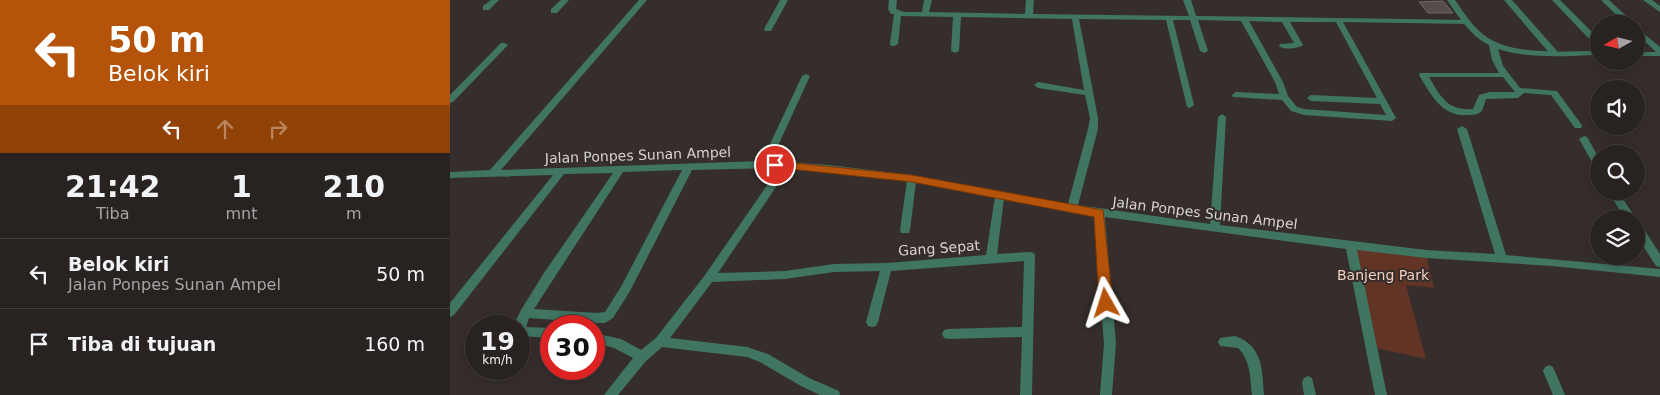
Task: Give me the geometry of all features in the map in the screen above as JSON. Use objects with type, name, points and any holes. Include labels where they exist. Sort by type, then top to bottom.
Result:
[{"type":"street","points":[[486,8],[495,0]]},
{"type":"street","points":[[554,11],[565,0]]},
{"type":"street","points":[[493,173],[643,0]]},
{"type":"street","points":[[768,29],[784,0]]},
{"type":"street","points":[[893,0],[892,9],[898,13],[1467,22]]},
{"type":"street","points":[[925,14],[928,0]]},
{"type":"street","points":[[1029,16],[1030,0]]},
{"type":"street","points":[[1186,0],[1204,51]]},
{"type":"street","points":[[1451,0],[1467,22],[1483,38],[1493,44],[1514,49],[1554,53],[1590,53]]},
{"type":"street","points":[[1508,0],[1554,53]]},
{"type":"street","points":[[1556,0],[1590,35]]},
{"type":"street","points":[[1605,0],[1621,15]]},
{"type":"street","points":[[1647,0],[1660,10]]},
{"type":"street","points":[[894,44],[898,13]]},
{"type":"street","points":[[955,51],[957,15]]},
{"type":"street","points":[[1072,208],[1093,129],[1094,118],[1075,16]]},
{"type":"street","points":[[1169,18],[1190,106]]},
{"type":"street","points":[[1244,19],[1279,82],[1284,97],[1298,111],[1392,118],[1338,20]]},
{"type":"street","points":[[1283,46],[1299,45],[1285,20]]},
{"type":"street","points":[[1645,38],[1660,52]]},
{"type":"street","points":[[1493,44],[1494,55],[1503,75],[1520,94],[1516,96],[1490,95],[1482,97],[1477,112],[1449,111],[1443,106],[1423,75],[1503,75]]},
{"type":"street","points":[[450,100],[504,45]]},
{"type":"street","points":[[1645,53],[1660,52]]},
{"type":"street","points":[[764,164],[806,76]]},
{"type":"street","points":[[1038,85],[1088,93]]},
{"type":"street","points":[[1517,90],[1554,93],[1578,126]]},
{"type":"street","points":[[1236,95],[1284,97]]},
{"type":"street","points":[[1311,98],[1382,101]]},
{"type":"street","points":[[1215,228],[1222,117]]},
{"type":"street","points":[[1462,129],[1502,259]]},
{"type":"street","points":[[1584,138],[1590,150]]},
{"type":"street","name":"Jalan Ponpes Sunan Ampel","points":[[450,175],[764,164],[786,165],[912,178],[1099,214],[1351,246],[1660,273]]},
{"type":"street","points":[[610,395],[642,357],[660,342],[709,278],[786,165]]},
{"type":"street","points":[[526,313],[605,318],[626,288],[688,168]]},
{"type":"street","points":[[540,333],[520,330],[520,324],[548,276],[620,170]]},
{"type":"street","points":[[450,312],[561,171]]},
{"type":"street","points":[[905,230],[912,178]]},
{"type":"street","points":[[991,260],[1000,195]]},
{"type":"street","points":[[1099,214],[1110,342],[1106,395]]},
{"type":"street","points":[[1645,240],[1660,263]]},
{"type":"street","points":[[1351,246],[1380,395]]},
{"type":"street","name":"Gang Sepat","points":[[872,322],[887,267],[1030,256],[1028,332]]},
{"type":"street","points":[[709,278],[784,275],[834,268],[887,267]]},
{"type":"street","points":[[948,334],[1028,332],[1026,395]]},
{"type":"street","points":[[605,340],[617,343],[642,357]]},
{"type":"street","points":[[1224,342],[1235,341],[1243,344],[1250,352],[1255,363],[1258,395]]},
{"type":"street","points":[[660,342],[747,352],[764,358],[805,382],[834,395]]},
{"type":"street","points":[[1549,371],[1559,395]]},
{"type":"green space","name":"Banjeng Park","points":[[1351,246],[1426,254],[1434,288],[1406,285],[1426,359],[1371,347]]},
{"type":"building","points":[[1443,1],[1453,13],[1428,13],[1419,2]]},
{"type":"route","points":[[775,165],[829,168],[912,178],[1099,214],[1106,303]]}]
